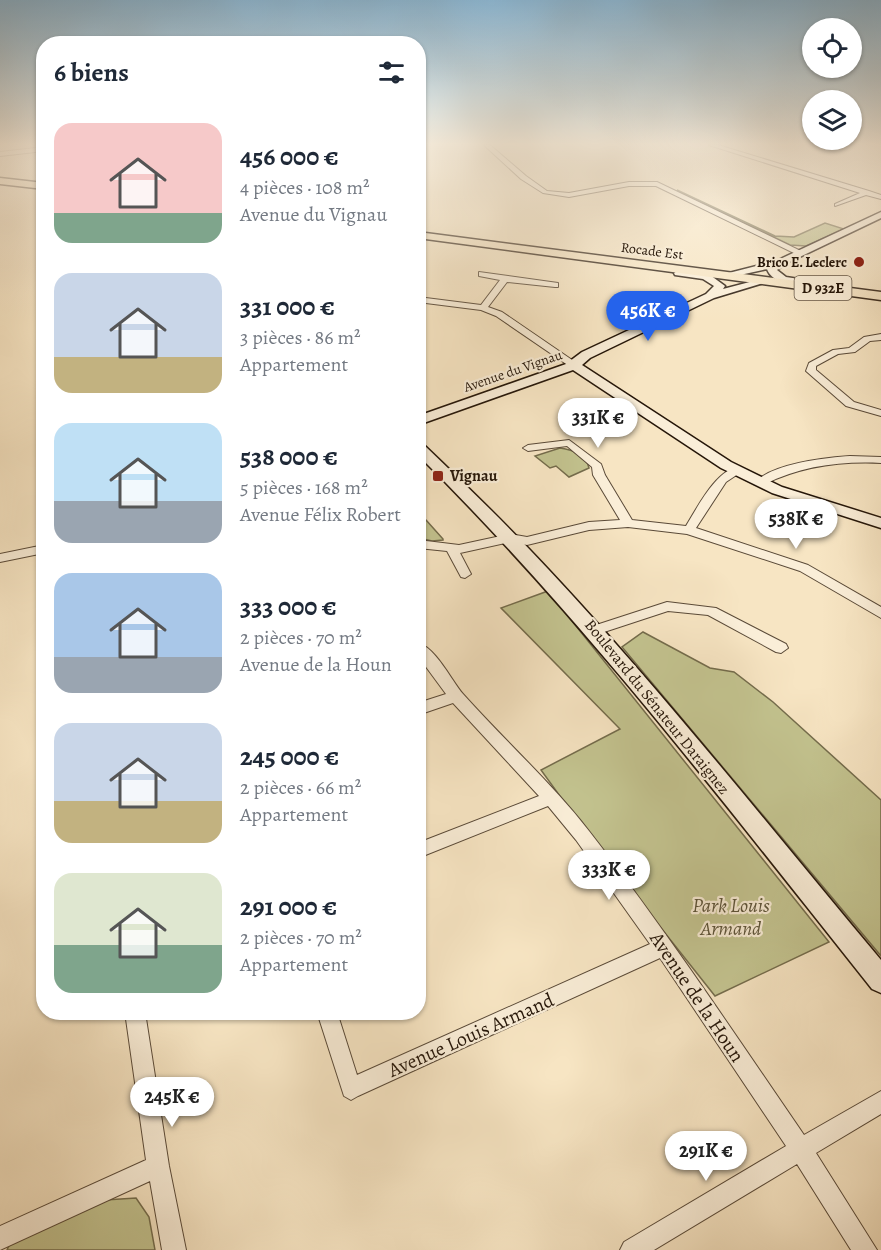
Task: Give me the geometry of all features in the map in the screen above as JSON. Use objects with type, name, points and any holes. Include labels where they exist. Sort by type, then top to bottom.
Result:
[{"type":"main road","name":"Rocade Est","points":[[426,237],[881,295]]},
{"type":"street","points":[[697,203],[801,253]]},
{"type":"street","points":[[837,205],[841,203]]},
{"type":"street","points":[[726,276],[779,263],[881,215]]},
{"type":"street","points":[[595,258],[708,277],[720,286],[710,296]]},
{"type":"street","points":[[779,263],[771,270],[776,276],[786,280],[881,295]]},
{"type":"street","points":[[482,274],[555,285]]},
{"type":"street","points":[[483,308],[506,279]]},
{"type":"street","name":"Avenue du Vignau","points":[[426,417],[575,366],[586,355],[710,296],[765,281]]},
{"type":"street","points":[[426,300],[483,308],[509,319],[575,366],[699,448],[737,470],[797,498],[881,524]]},
{"type":"street","points":[[881,336],[867,339],[852,350],[836,352],[812,364],[811,371],[850,404],[881,413]]},
{"type":"street","points":[[528,448],[569,443],[597,466],[599,476],[628,523]]},
{"type":"street","name":"Boulevard du Sénateur Daraignez","points":[[426,454],[469,494],[595,630],[881,980]]},
{"type":"street","points":[[761,482],[803,466],[839,458],[881,460]]},
{"type":"street","points":[[689,530],[722,480],[737,470]]},
{"type":"street","points":[[426,545],[459,549],[510,538],[527,541],[589,526],[628,523],[689,530],[804,568],[870,604],[881,613]]},
{"type":"street","points":[[451,548],[465,574]]},
{"type":"street","points":[[0,558],[36,551]]},
{"type":"street","points":[[595,630],[668,606],[711,611],[781,648]]},
{"type":"street","name":"Avenue de la Houn","points":[[426,655],[456,696],[551,798],[582,835],[664,947],[801,1150],[865,1250]]},
{"type":"street","points":[[426,706],[456,696]]},
{"type":"street","points":[[426,848],[551,798]]},
{"type":"street","name":"Avenue Louis Armand","points":[[329,1020],[351,1089],[664,947]]},
{"type":"street","points":[[136,1020],[158,1166],[174,1250]]},
{"type":"street","points":[[634,1249],[881,1102]]},
{"type":"street","points":[[0,1238],[158,1166]]},
{"type":"green space","points":[[704,203],[775,236],[794,237],[825,223],[844,229],[806,246],[790,245]]},
{"type":"green space","points":[[560,448],[578,454],[585,459],[589,468],[569,477],[556,466],[550,468],[535,456]]},
{"type":"green space","points":[[426,520],[443,539],[426,540]]},
{"type":"green space","name":"Park Louis Armand","points":[[548,591],[829,942],[715,996],[599,850],[541,770],[620,729],[501,608]]},
{"type":"green space","points":[[643,632],[710,668],[734,672],[773,702],[881,800],[881,956],[622,647]]},
{"type":"green space","points":[[136,1198],[149,1217],[155,1250],[7,1250],[10,1243],[105,1200]]},
{"type":"place","name":"Brico E. Leclerc","points":[[859,262]]},
{"type":"place","name":"Vignau","points":[[438,476]]}]
